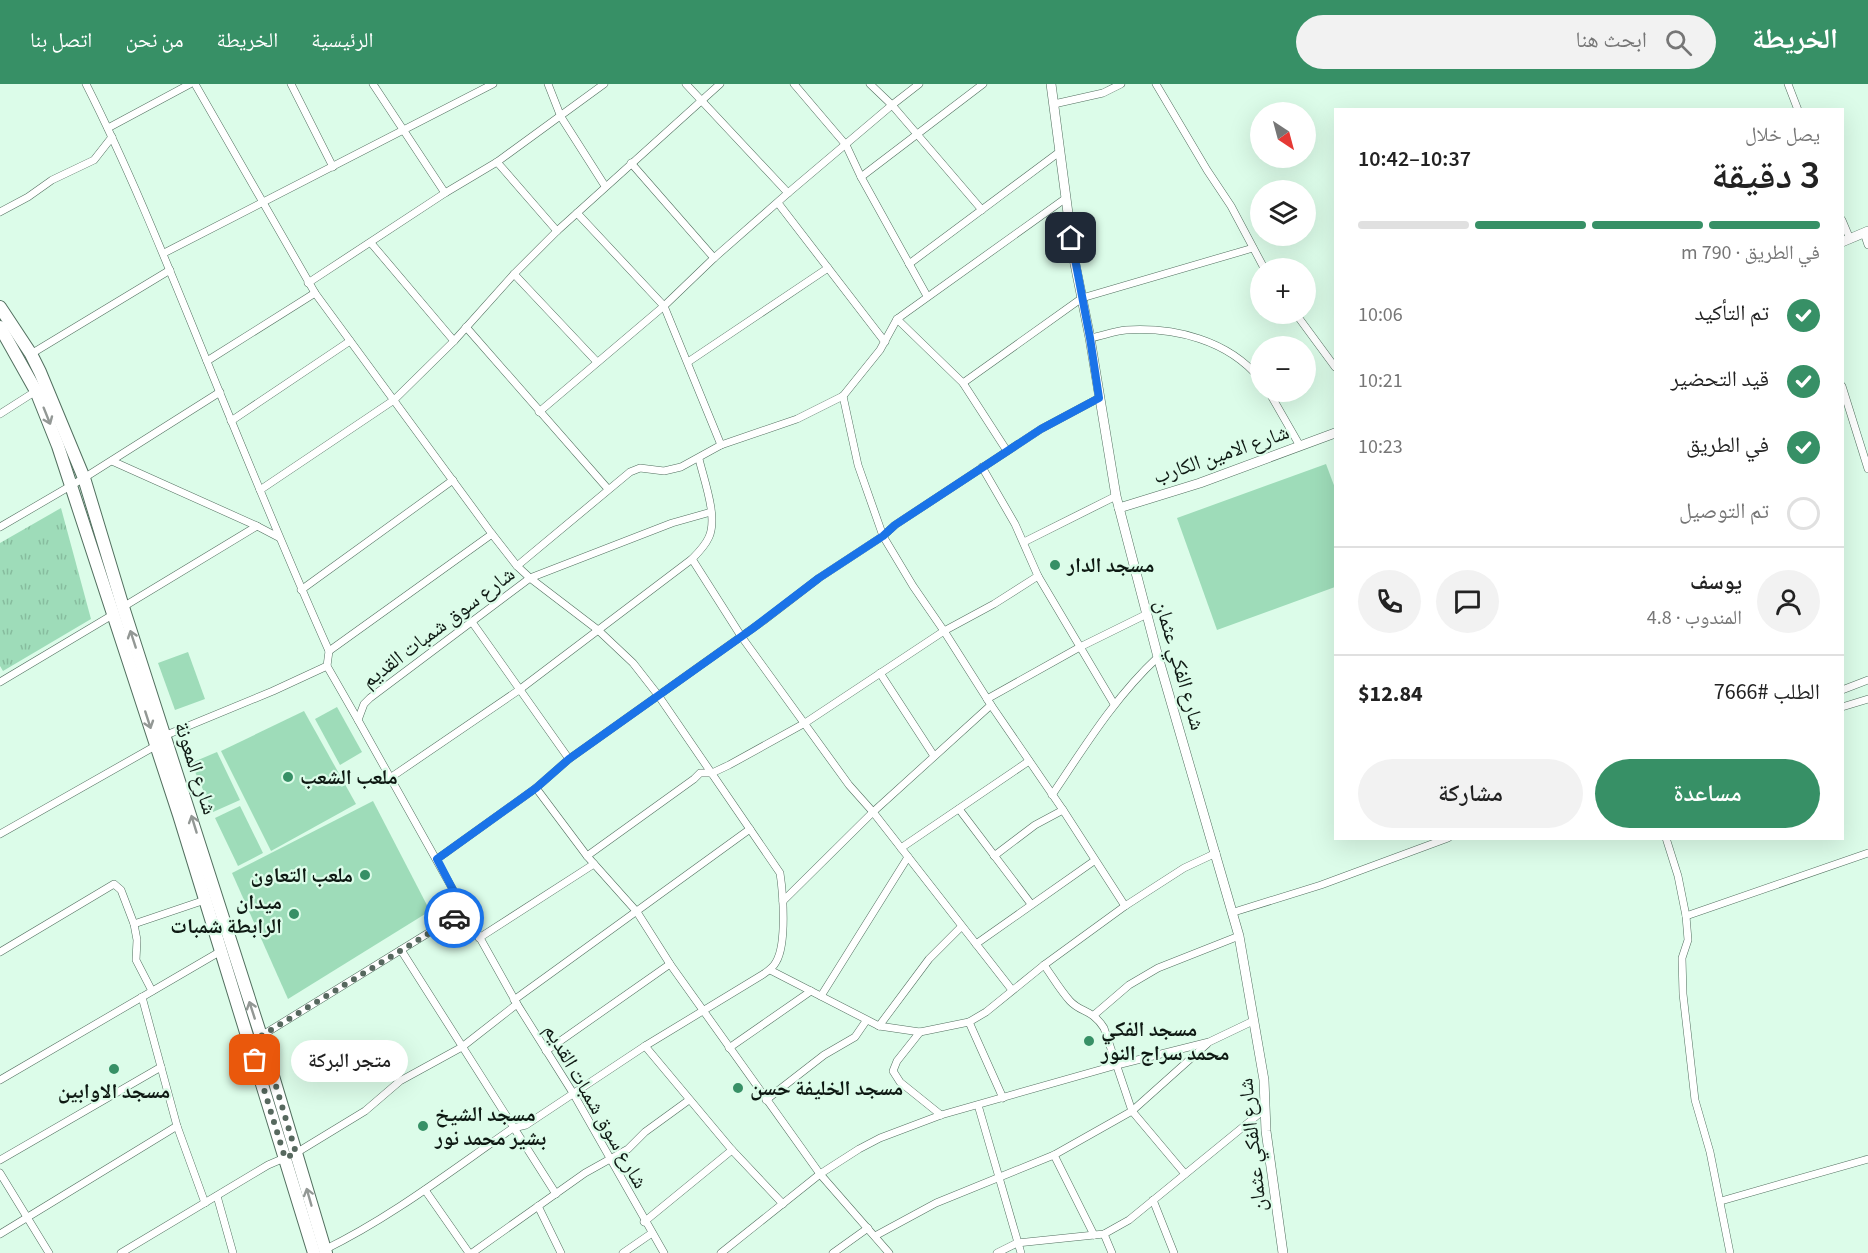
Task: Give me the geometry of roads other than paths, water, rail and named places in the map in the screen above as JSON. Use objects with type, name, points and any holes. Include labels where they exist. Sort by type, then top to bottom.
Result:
[{"type":"highway","name":"شارع المعونة","points":[[0,307],[31,354],[55,403],[84,478],[156,746],[321,1252]]},
{"type":"highway","name":"شارع المعونة","points":[[0,327],[36,391],[56,439],[71,486],[165,735],[261,1036],[291,1156]]},
{"type":"street","points":[[86,84],[164,253],[278,537],[329,651],[327,666],[358,720]]},
{"type":"street","points":[[108,128],[192,84]]},
{"type":"street","name":"شارع سوق شمبات القديم","points":[[192,84],[264,203],[308,284],[492,534],[517,566],[530,578],[370,698],[364,704],[358,720],[479,938],[573,1093],[612,1160],[644,1222],[664,1253]]},
{"type":"street","points":[[291,84],[333,167]]},
{"type":"street","points":[[373,84],[445,193]]},
{"type":"street","points":[[164,253],[493,84]]},
{"type":"street","points":[[548,84],[561,117],[605,186]]},
{"type":"street","points":[[308,284],[445,193],[497,162],[604,84]]},
{"type":"street","points":[[686,84],[788,193]]},
{"type":"street","points":[[260,490],[394,400],[454,341],[514,273],[557,231],[720,84]]},
{"type":"street","points":[[794,84],[846,145],[861,177],[927,296]]},
{"type":"street","points":[[870,84],[892,105],[982,210]]},
{"type":"street","points":[[539,412],[664,306],[714,258],[788,193],[919,84]]},
{"type":"street","points":[[861,177],[983,84]]},
{"type":"street","name":"شارع الفكي عثمان","points":[[1051,84],[1058,153],[1074,259],[1090,338],[1116,496],[1158,657],[1234,912],[1239,936],[1264,1080],[1268,1140],[1283,1253]]},
{"type":"street","points":[[1054,104],[1103,93],[1121,84]]},
{"type":"street","points":[[1156,84],[1207,170],[1232,206],[1258,258]]},
{"type":"street","points":[[1788,84],[1797,108]]},
{"type":"street","points":[[0,212],[28,197],[52,180],[94,160],[112,137]]},
{"type":"street","points":[[909,264],[1058,153]]},
{"type":"street","points":[[497,162],[557,231]]},
{"type":"street","points":[[631,163],[714,258]]},
{"type":"street","points":[[517,566],[608,489],[637,469],[664,471],[681,468],[722,445],[797,419],[843,396],[885,342],[897,319],[1065,198]]},
{"type":"street","points":[[778,203],[885,342]]},
{"type":"street","points":[[577,213],[664,306],[722,445]]},
{"type":"street","points":[[1846,241],[1866,232],[1868,245]]},
{"type":"street","points":[[371,243],[454,341]]},
{"type":"street","points":[[963,383],[1082,298],[1253,248]]},
{"type":"street","points":[[688,362],[828,268]]},
{"type":"street","points":[[31,354],[170,270]]},
{"type":"street","points":[[514,273],[597,362]]},
{"type":"street","points":[[207,361],[315,294]]},
{"type":"street","points":[[897,319],[963,383],[1007,451]]},
{"type":"street","points":[[1303,324],[1334,367]]},
{"type":"street","points":[[466,327],[608,489]]},
{"type":"street","points":[[1090,338],[1131,330],[1168,332],[1199,338],[1222,347],[1238,357],[1250,369]]},
{"type":"street","points":[[231,421],[350,341]]},
{"type":"street","points":[[0,414],[36,391]]},
{"type":"street","points":[[0,527],[112,461],[220,392]]},
{"type":"street","points":[[1844,392],[1868,469]]},
{"type":"street","points":[[843,396],[858,465],[883,536],[913,586],[1125,906]]},
{"type":"street","points":[[437,859],[536,788],[569,759],[819,578],[883,536],[895,525],[1041,429],[1099,398]]},
{"type":"street","points":[[1275,402],[1300,446]]},
{"type":"street","name":"شارع الامين الكارب","points":[[1119,508],[1200,483],[1334,433]]},
{"type":"street","points":[[390,778],[519,690],[692,559],[705,545],[712,526],[699,459]]},
{"type":"street","points":[[112,461],[278,537]]},
{"type":"street","points":[[982,466],[1002,498],[1038,576],[1114,704]]},
{"type":"street","points":[[301,590],[453,480]]},
{"type":"street","points":[[1024,542],[1116,496]]},
{"type":"street","points":[[530,578],[672,523],[711,513]]},
{"type":"street","points":[[0,681],[258,526]]},
{"type":"street","points":[[329,651],[492,534]]},
{"type":"street","points":[[692,559],[741,636],[849,784],[1012,990]]},
{"type":"street","points":[[587,856],[700,773],[712,773],[805,723],[944,631],[994,604],[1038,576]]},
{"type":"street","points":[[321,1252],[350,1238],[425,1190],[513,1128],[526,1125],[645,1046],[770,970],[779,955],[783,901],[780,873],[658,695],[633,663],[598,630],[530,578]]},
{"type":"street","points":[[783,901],[989,702],[1080,647],[1147,614]]},
{"type":"street","points":[[472,622],[569,759]]},
{"type":"street","points":[[1052,795],[1114,704],[1158,657]]},
{"type":"street","points":[[0,834],[156,746],[165,735],[273,691],[327,666]]},
{"type":"street","points":[[880,673],[934,756]]},
{"type":"street","points":[[1844,687],[1868,680]]},
{"type":"street","points":[[1844,706],[1868,699]]},
{"type":"street","points":[[901,848],[1029,761]]},
{"type":"street","points":[[536,788],[587,856],[637,912],[702,1010],[820,1174],[890,1253]]},
{"type":"street","points":[[959,809],[1031,904]]},
{"type":"street","points":[[994,856],[1035,825],[1063,810]]},
{"type":"street","points":[[121,1253],[268,1165],[291,1156],[365,1111],[407,1076],[462,1047],[516,1002],[750,830]]},
{"type":"street","points":[[1234,912],[1321,885],[1443,840]]},
{"type":"street","points":[[1667,840],[1678,876],[1686,916],[1688,940],[1682,958],[1687,1043],[1695,1100],[1710,1152],[1730,1253]]},
{"type":"street","points":[[770,970],[879,1026],[920,1032],[969,1022],[986,1012],[1044,964],[1125,906],[1184,868],[1216,853]]},
{"type":"street","points":[[1686,916],[1868,853]]},
{"type":"street","points":[[821,996],[908,857]]},
{"type":"street","points":[[976,944],[1094,861]]},
{"type":"street","points":[[479,938],[594,864]]},
{"type":"street","points":[[0,952],[114,884],[121,890],[134,924],[137,940],[135,960],[152,992]]},
{"type":"street","points":[[134,924],[205,900]]},
{"type":"street","points":[[261,1036],[464,911]]},
{"type":"street","points":[[879,1026],[929,959],[961,927]]},
{"type":"street","points":[[1094,1014],[1129,985],[1158,968],[1239,936]]},
{"type":"street","points":[[401,950],[556,1194]]},
{"type":"street","points":[[0,1080],[221,951]]},
{"type":"street","points":[[546,1051],[670,964]]},
{"type":"street","points":[[1044,964],[1071,1003],[1094,1014],[1104,1028],[1132,1111],[1185,1174]]},
{"type":"street","points":[[729,1048],[811,991]]},
{"type":"street","points":[[142,997],[177,1125],[205,1203]]},
{"type":"street","points":[[721,1253],[820,1174],[880,1138],[941,1115],[1117,1065],[1209,1042],[1254,1020]]},
{"type":"street","points":[[766,1100],[824,1055],[855,1037],[866,1021]]},
{"type":"street","points":[[969,1022],[1003,1098]]},
{"type":"street","points":[[920,1032],[897,1061],[893,1071],[900,1082],[941,1115]]},
{"type":"street","points":[[875,1236],[936,1203],[1054,1155],[1132,1111],[1209,1042]]},
{"type":"street","points":[[645,1046],[732,1150],[783,1204]]},
{"type":"street","points":[[0,1160],[161,1067]]},
{"type":"street","points":[[425,1190],[470,1253],[585,1173],[612,1160],[628,1149],[645,1132],[689,1100]]},
{"type":"street","points":[[978,1105],[1021,1253]]},
{"type":"street","points":[[997,1253],[1017,1243],[1104,1234],[1129,1220],[1265,1108]]},
{"type":"street","points":[[0,1233],[177,1125]]},
{"type":"street","points":[[644,1222],[732,1150]]},
{"type":"street","points":[[1054,1155],[1094,1234]]},
{"type":"street","points":[[1721,1201],[1868,1159]]},
{"type":"street","points":[[0,1173],[49,1253]]},
{"type":"street","points":[[217,1196],[233,1253]]},
{"type":"street","points":[[1154,1200],[1174,1253]]},
{"type":"street","points":[[538,1206],[561,1253]]},
{"type":"street","points":[[833,1253],[868,1228]]},
{"type":"street","points":[[622,1253],[652,1233]]},
{"type":"street","points":[[1104,1234],[1112,1253]]},
{"type":"place","name":"مسجد الدار","points":[[1055,565]]},
{"type":"place","name":"ملعب الشعب","points":[[288,777]]},
{"type":"place","name":"ملعب التعاون","points":[[365,875]]},
{"type":"place","name":"ميدان الرابطة شمبات","points":[[294,914]]},
{"type":"place","name":"مسجد الفكي محمد سراج النور","points":[[1089,1041]]},
{"type":"place","name":"متجر البركة","points":[[255,1060]]},
{"type":"place","name":"مسجد الاوابين","points":[[114,1069]]},
{"type":"place","name":"مسجد الخليفة حسن","points":[[738,1088]]},
{"type":"place","name":"مسجد الشيخ بشير محمد نور","points":[[423,1126]]}]
